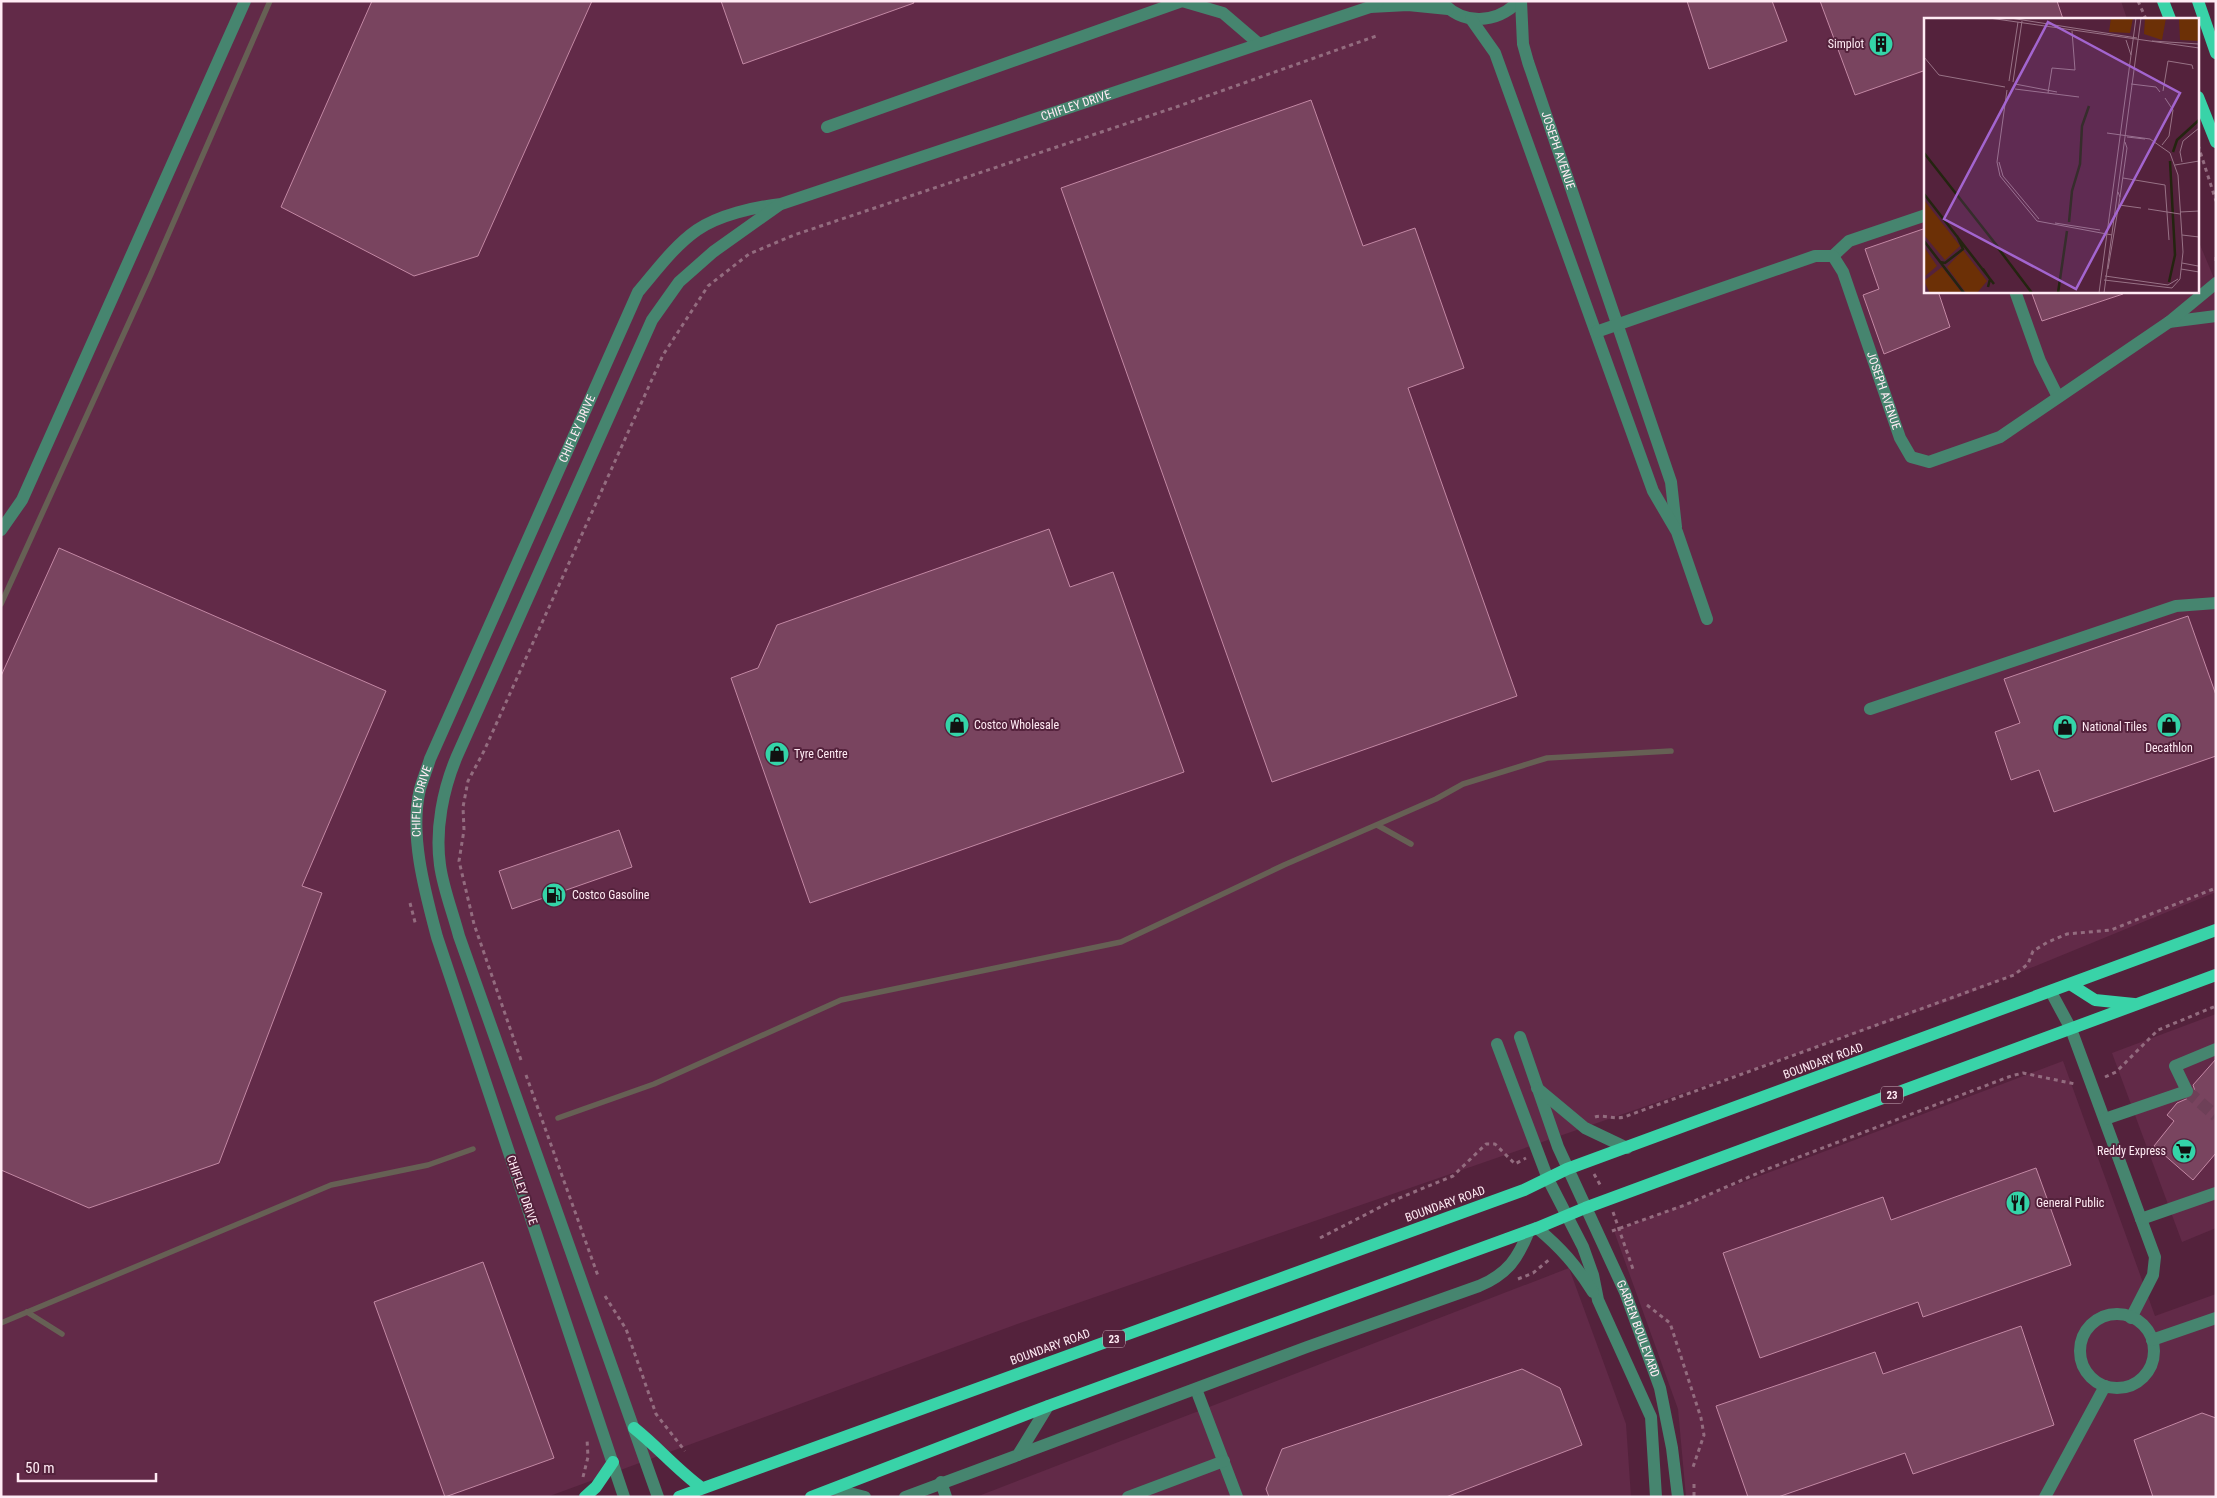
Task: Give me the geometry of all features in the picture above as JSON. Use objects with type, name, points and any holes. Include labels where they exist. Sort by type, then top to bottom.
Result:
[{"type":"main road","points":[[2163,1],[2170,18]]},
{"type":"main road","points":[[2198,1],[2216,53]]},
{"type":"main road","points":[[2200,102],[2216,142]]},
{"type":"main road","name":"BOUNDARY ROAD","points":[[679,1497],[1524,1190],[1567,1169],[2216,930]]},
{"type":"main road","name":"23","points":[[811,1497],[1048,1406],[1533,1229],[1608,1199],[2216,974]]},
{"type":"main road","points":[[2070,984],[2095,1000],[2136,1004]]},
{"type":"main road","points":[[634,1428],[661,1450],[684,1475],[702,1488]]},
{"type":"main road","points":[[588,1494],[613,1462]]},
{"type":"street","points":[[1,530],[22,500],[245,1]]},
{"type":"street","points":[[827,127],[1182,1],[1223,13],[1258,44]]},
{"type":"street","points":[[1471,19],[1485,20],[1498,16],[1520,1]]},
{"type":"street","name":"JOSEPH AVENUE","points":[[1520,1],[1523,44],[1528,62],[1671,482],[1677,532]]},
{"type":"street","name":"CHIFLEY DRIVE","points":[[624,1497],[437,937],[423,884],[418,832],[420,790],[434,750],[638,292],[667,258],[697,230],[748,208],[781,204],[1374,4],[1444,5],[1471,19]]},
{"type":"street","name":"JOSEPH AVENUE","points":[[1471,19],[1495,53],[1653,490],[1677,532],[1707,619]]},
{"type":"street","name":"CHIFLEY DRIVE","points":[[658,1497],[459,936],[440,865],[439,818],[451,770],[468,730],[652,320],[686,276],[713,252],[781,204]]},
{"type":"street","points":[[1596,332],[1815,256],[1833,256],[1849,241],[1924,216]]},
{"type":"street","name":"JOSEPH AVENUE","points":[[1833,256],[1843,272],[1900,438],[1911,456],[1929,462],[2000,437],[2169,322],[2216,283]]},
{"type":"street","points":[[2015,292],[2040,362],[2058,397]]},
{"type":"street","name":"JOSEPH AVENUE","points":[[2169,322],[2216,316]]},
{"type":"street","points":[[1870,708],[2176,606],[2216,603]]},
{"type":"street","points":[[2051,992],[2071,1029],[2155,1257],[2153,1275],[2132,1318]]},
{"type":"street","name":"GARDEN BOULEVARD","points":[[1520,1037],[1567,1169],[1625,1292],[1660,1388],[1672,1448],[1678,1497]]},
{"type":"street","name":"GARDEN BOULEVARD","points":[[1498,1044],[1537,1154],[1584,1247],[1593,1275],[1598,1300],[1651,1417],[1656,1497]]},
{"type":"street","points":[[2105,1119],[2187,1091],[2175,1066],[2216,1049]]},
{"type":"street","points":[[1536,1086],[1585,1128],[1627,1148]]},
{"type":"street","points":[[2141,1219],[2216,1193]]},
{"type":"street","points":[[905,1497],[1307,1347],[1479,1286],[1500,1274],[1520,1254],[1533,1229],[1562,1248],[1579,1269],[1598,1300]]},
{"type":"street","points":[[2119,1314],[2132,1318],[2142,1325],[2152,1340],[2154,1353],[2151,1366],[2144,1377],[2134,1385],[2121,1388],[2105,1386],[2093,1380],[2085,1370],[2080,1358],[2080,1345],[2085,1333],[2095,1322],[2106,1316],[2119,1314]]},
{"type":"street","points":[[2152,1340],[2216,1318]]},
{"type":"street","points":[[2045,1497],[2105,1386]]},
{"type":"street","points":[[1196,1389],[1237,1497]]},
{"type":"street","points":[[1018,1456],[1048,1406]]},
{"type":"street","points":[[1128,1497],[1224,1461]]},
{"type":"street","points":[[941,1482],[946,1497]]},
{"type":"street","points":[[834,1488],[866,1497]]},
{"type":"path","points":[[2138,1],[2146,18]]},
{"type":"path","points":[[522,1063],[474,924],[461,873],[459,861],[464,830],[464,807],[468,780],[484,751],[663,355],[708,286],[749,254],[794,235],[1179,106],[1379,35]]},
{"type":"path","points":[[2200,151],[2216,201]]},
{"type":"path","points":[[1585,1128],[1598,1115],[1614,1119],[1624,1117],[2014,975],[2028,964],[2033,951],[2067,934],[2111,930],[2216,888]]},
{"type":"path","points":[[410,899],[419,932]]},
{"type":"path","points":[[1599,1234],[1621,1229],[1685,1205],[1765,1170],[2011,1076],[2023,1073],[2076,1085],[2091,1082],[2116,1072],[2158,1030],[2216,1006]]},
{"type":"path","points":[[525,1072],[598,1278]]},
{"type":"path","points":[[1320,1238],[1392,1201],[1453,1176],[1468,1164],[1486,1144],[1495,1144],[1515,1164],[1537,1154]]},
{"type":"path","points":[[1588,1162],[1608,1199],[1621,1229],[1635,1275]]},
{"type":"path","points":[[1500,1274],[1519,1279],[1533,1273],[1562,1248]]},
{"type":"path","points":[[601,1287],[604,1296],[626,1330],[656,1414],[688,1455],[684,1458]]},
{"type":"path","points":[[1644,1303],[1670,1323],[1701,1418],[1704,1435],[1692,1466],[1694,1497]]},
{"type":"path","points":[[586,1431],[588,1457],[582,1481],[588,1494]]},
{"type":"shaded area","points":[[1,1],[2121,1],[2127,18],[1924,18],[1924,292],[2200,292],[2200,245],[2216,283],[2216,892],[1955,999],[1023,1322],[547,1497],[1,1497]]},
{"type":"shaded area","points":[[2216,1014],[2216,1228],[2182,1242],[2112,1053]]},
{"type":"shaded area","points":[[2063,1061],[2155,1316],[2216,1294],[2216,1497],[1686,1497],[1678,1409],[1614,1231]]},
{"type":"shaded area","points":[[1569,1268],[1626,1424],[1631,1497],[976,1497]]},
{"type":"building","points":[[372,1],[592,1],[478,256],[414,276],[281,207]]},
{"type":"building","points":[[721,1],[913,1],[914,3],[743,64]]},
{"type":"building","points":[[1687,1],[1772,1],[1787,41],[1709,69]]},
{"type":"building","name":"Simplot","points":[[1820,1],[2057,1],[2063,18],[1924,18],[1924,71],[1855,95]]},
{"type":"building","points":[[1311,100],[1363,246],[1415,228],[1464,368],[1408,388],[1517,696],[1272,782],[1061,188]]},
{"type":"building","points":[[1924,229],[1924,292],[1938,292],[1950,327],[1884,354],[1863,295],[1879,289],[1865,249]]},
{"type":"building","points":[[2031,292],[2123,292],[2123,294],[2042,321]]},
{"type":"building","name":"Costco Wholesale","points":[[1049,529],[1070,587],[1113,572],[1184,772],[810,903],[731,678],[758,668],[777,625]]},
{"type":"building","points":[[59,548],[386,691],[302,886],[322,893],[219,1163],[89,1208],[1,1170],[1,676]]},
{"type":"building","points":[[2188,616],[2216,695],[2216,756],[2054,812],[2039,770],[2011,780],[1995,732],[2020,723],[2004,679]]},
{"type":"building","points":[[619,830],[632,867],[512,909],[499,871]]},
{"type":"building","points":[[2216,1059],[2216,1153],[2193,1180],[2154,1146],[2174,1121],[2167,1115],[2177,1103],[2193,1096],[2195,1091],[2193,1085]]},
{"type":"building","points":[[2036,1168],[2071,1265],[1923,1317],[1918,1302],[1760,1358],[1723,1253],[1883,1197],[1891,1220]]},
{"type":"building","points":[[483,1262],[554,1458],[445,1497],[374,1302]]},
{"type":"building","points":[[2021,1326],[2054,1425],[1913,1474],[1905,1453],[1778,1497],[1748,1497],[1716,1406],[1875,1352],[1883,1374]]},
{"type":"building","points":[[1522,1369],[1560,1388],[1582,1445],[1446,1497],[1269,1497],[1266,1489],[1282,1449]]},
{"type":"building","points":[[2202,1413],[2216,1418],[2216,1497],[2153,1497],[2134,1440]]},
{"type":"waterway","points":[[1,604],[151,274],[270,1]]},
{"type":"waterway","points":[[558,1118],[654,1084],[841,1000],[1121,942],[1284,865],[1436,799],[1463,784],[1547,758],[1671,751]]},
{"type":"waterway","points":[[1377,825],[1411,844]]},
{"type":"waterway","points":[[1,1323],[331,1185],[428,1165],[473,1149]]},
{"type":"waterway","points":[[27,1312],[62,1334]]},
{"type":"tunnel","points":[[2187,1091],[2216,1116]]},
{"type":"place","name":"Simplot","points":[[1881,44]]},
{"type":"place","name":"Costco Wholesale","points":[[957,725]]},
{"type":"place","name":"Decathlon","points":[[2169,725]]},
{"type":"place","name":"National Tiles","points":[[2065,727]]},
{"type":"place","name":"Tyre Centre","points":[[777,754]]},
{"type":"place","name":"Costco Gasoline","points":[[554,895]]},
{"type":"place","name":"Reddy Express","points":[[2184,1151]]},
{"type":"place","name":"General Public","points":[[2018,1203]]}]
